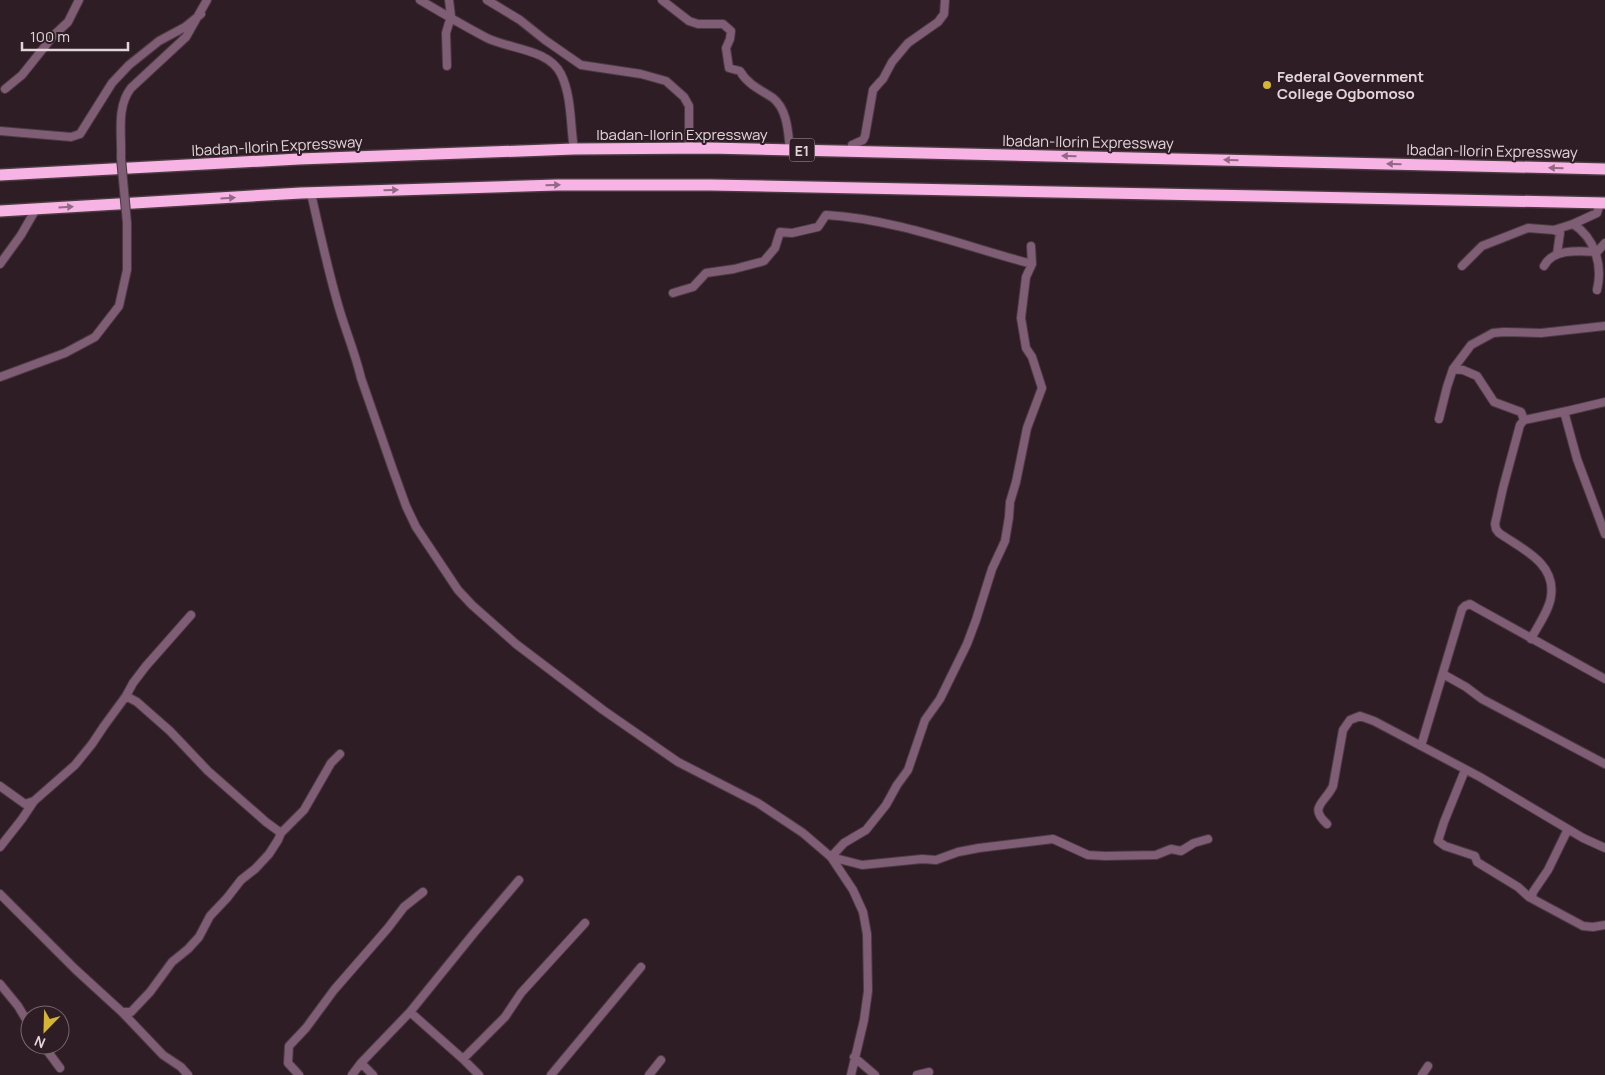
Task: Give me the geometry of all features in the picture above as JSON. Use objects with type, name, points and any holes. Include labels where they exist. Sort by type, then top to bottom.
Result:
[{"type":"highway","name":"Ibadan-Ilorin Expressway","points":[[0,175],[299,159],[574,149],[689,148],[1605,169]]},
{"type":"highway","points":[[0,211],[312,193],[557,185],[710,185],[1602,203]]},
{"type":"street","points":[[5,89],[22,75],[54,35],[68,22],[79,0]]},
{"type":"street","points":[[0,377],[66,353],[95,337],[119,306],[127,270],[122,158],[122,108],[125,96],[186,37],[201,14],[207,0]]},
{"type":"street","points":[[420,0],[503,45],[529,51],[551,61],[560,72],[566,87],[571,110],[574,149]]},
{"type":"street","points":[[447,66],[446,33],[451,18],[449,0]]},
{"type":"street","points":[[487,0],[520,20],[581,65],[641,74],[666,81],[684,96],[689,106],[689,148]]},
{"type":"street","points":[[662,0],[689,21],[698,24],[723,24],[731,31],[726,48],[729,68],[740,71],[743,78],[775,100],[786,118],[790,150]]},
{"type":"street","points":[[852,152],[852,145],[863,140],[865,136],[873,90],[883,80],[892,62],[908,43],[938,22],[944,14],[945,0]]},
{"type":"street","points":[[0,131],[71,137],[80,134],[112,83],[129,65],[159,41],[184,27],[201,14]]},
{"type":"street","points":[[312,193],[318,228],[337,302],[358,363],[361,378],[406,506],[416,527],[458,590],[516,644],[603,710],[678,762],[758,803],[803,833],[830,856],[853,890],[863,912],[867,934],[868,992],[864,1020],[851,1075]]},
{"type":"street","points":[[1462,266],[1482,246],[1528,228],[1554,230],[1573,224],[1597,213],[1602,203]]},
{"type":"street","points":[[0,264],[36,209]]},
{"type":"street","points":[[673,293],[693,287],[706,273],[734,269],[764,261],[775,248],[780,232],[792,233],[818,227],[826,215],[854,217],[901,228],[1032,264]]},
{"type":"street","points":[[1573,224],[1581,229],[1597,252],[1597,290]]},
{"type":"street","points":[[1554,230],[1560,234],[1558,254]]},
{"type":"street","points":[[1597,252],[1605,243]]},
{"type":"street","points":[[830,856],[844,843],[866,830],[886,805],[908,770],[925,720],[940,699],[967,644],[992,569],[1005,541],[1010,502],[1027,428],[1042,388],[1032,357],[1026,348],[1021,318],[1026,277],[1032,264],[1031,246]]},
{"type":"street","points":[[1544,266],[1546,262],[1558,254],[1575,251],[1597,252]]},
{"type":"street","points":[[1439,419],[1453,370],[1471,345],[1493,333],[1541,333],[1605,326]]},
{"type":"street","points":[[1453,370],[1464,370],[1477,376],[1494,402],[1521,412],[1524,420]]},
{"type":"street","points":[[1531,639],[1551,597],[1551,584],[1546,569],[1536,557],[1499,533],[1495,524],[1520,425],[1524,420],[1605,402]]},
{"type":"street","points":[[1567,411],[1565,415],[1566,421],[1577,459],[1605,534]]},
{"type":"street","points":[[1421,746],[1462,609],[1470,604],[1605,679]]},
{"type":"street","points":[[0,847],[34,801],[75,765],[92,744],[146,666],[191,615]]},
{"type":"street","points":[[1443,674],[1482,699],[1605,764]]},
{"type":"street","points":[[126,696],[137,702],[170,731],[208,771],[281,833]]},
{"type":"street","points":[[1327,824],[1320,818],[1318,807],[1333,786],[1343,730],[1350,720],[1360,716],[1366,717],[1421,746],[1605,848]]},
{"type":"street","points":[[122,1012],[131,1012],[150,992],[172,962],[199,937],[210,916],[241,880],[269,854],[281,833],[304,810],[331,763],[340,754]]},
{"type":"street","points":[[1465,770],[1438,841],[1445,846],[1475,856],[1478,862],[1518,887],[1528,897],[1583,926],[1605,925]]},
{"type":"street","points":[[0,786],[25,804],[34,801]]},
{"type":"street","points":[[1528,897],[1532,896],[1548,870],[1568,829]]},
{"type":"street","points":[[830,856],[862,865],[922,859],[936,860],[972,849],[1053,839],[1088,855],[1156,855],[1171,849],[1181,851],[1194,843],[1208,839]]},
{"type":"street","points":[[352,1075],[361,1063],[410,1012],[474,932],[519,880]]},
{"type":"street","points":[[299,1075],[288,1063],[289,1046],[306,1028],[334,990],[404,907],[423,892]]},
{"type":"street","points":[[2,900],[122,1012],[163,1055],[181,1067],[188,1075]]},
{"type":"street","points":[[463,1058],[505,1017],[521,993],[585,923]]},
{"type":"street","points":[[551,1075],[641,967]]},
{"type":"street","points":[[0,984],[20,1009]]},
{"type":"street","points":[[410,1012],[463,1058],[479,1075]]},
{"type":"street","points":[[51,1055],[60,1068]]},
{"type":"street","points":[[854,1057],[875,1075]]},
{"type":"street","points":[[649,1075],[661,1060]]},
{"type":"street","points":[[361,1063],[373,1075]]},
{"type":"street","points":[[1422,1075],[1428,1066]]},
{"type":"street","points":[[917,1075],[929,1072]]},
{"type":"place","name":"Federal Government College Ogbomoso","points":[[1267,85]]}]
